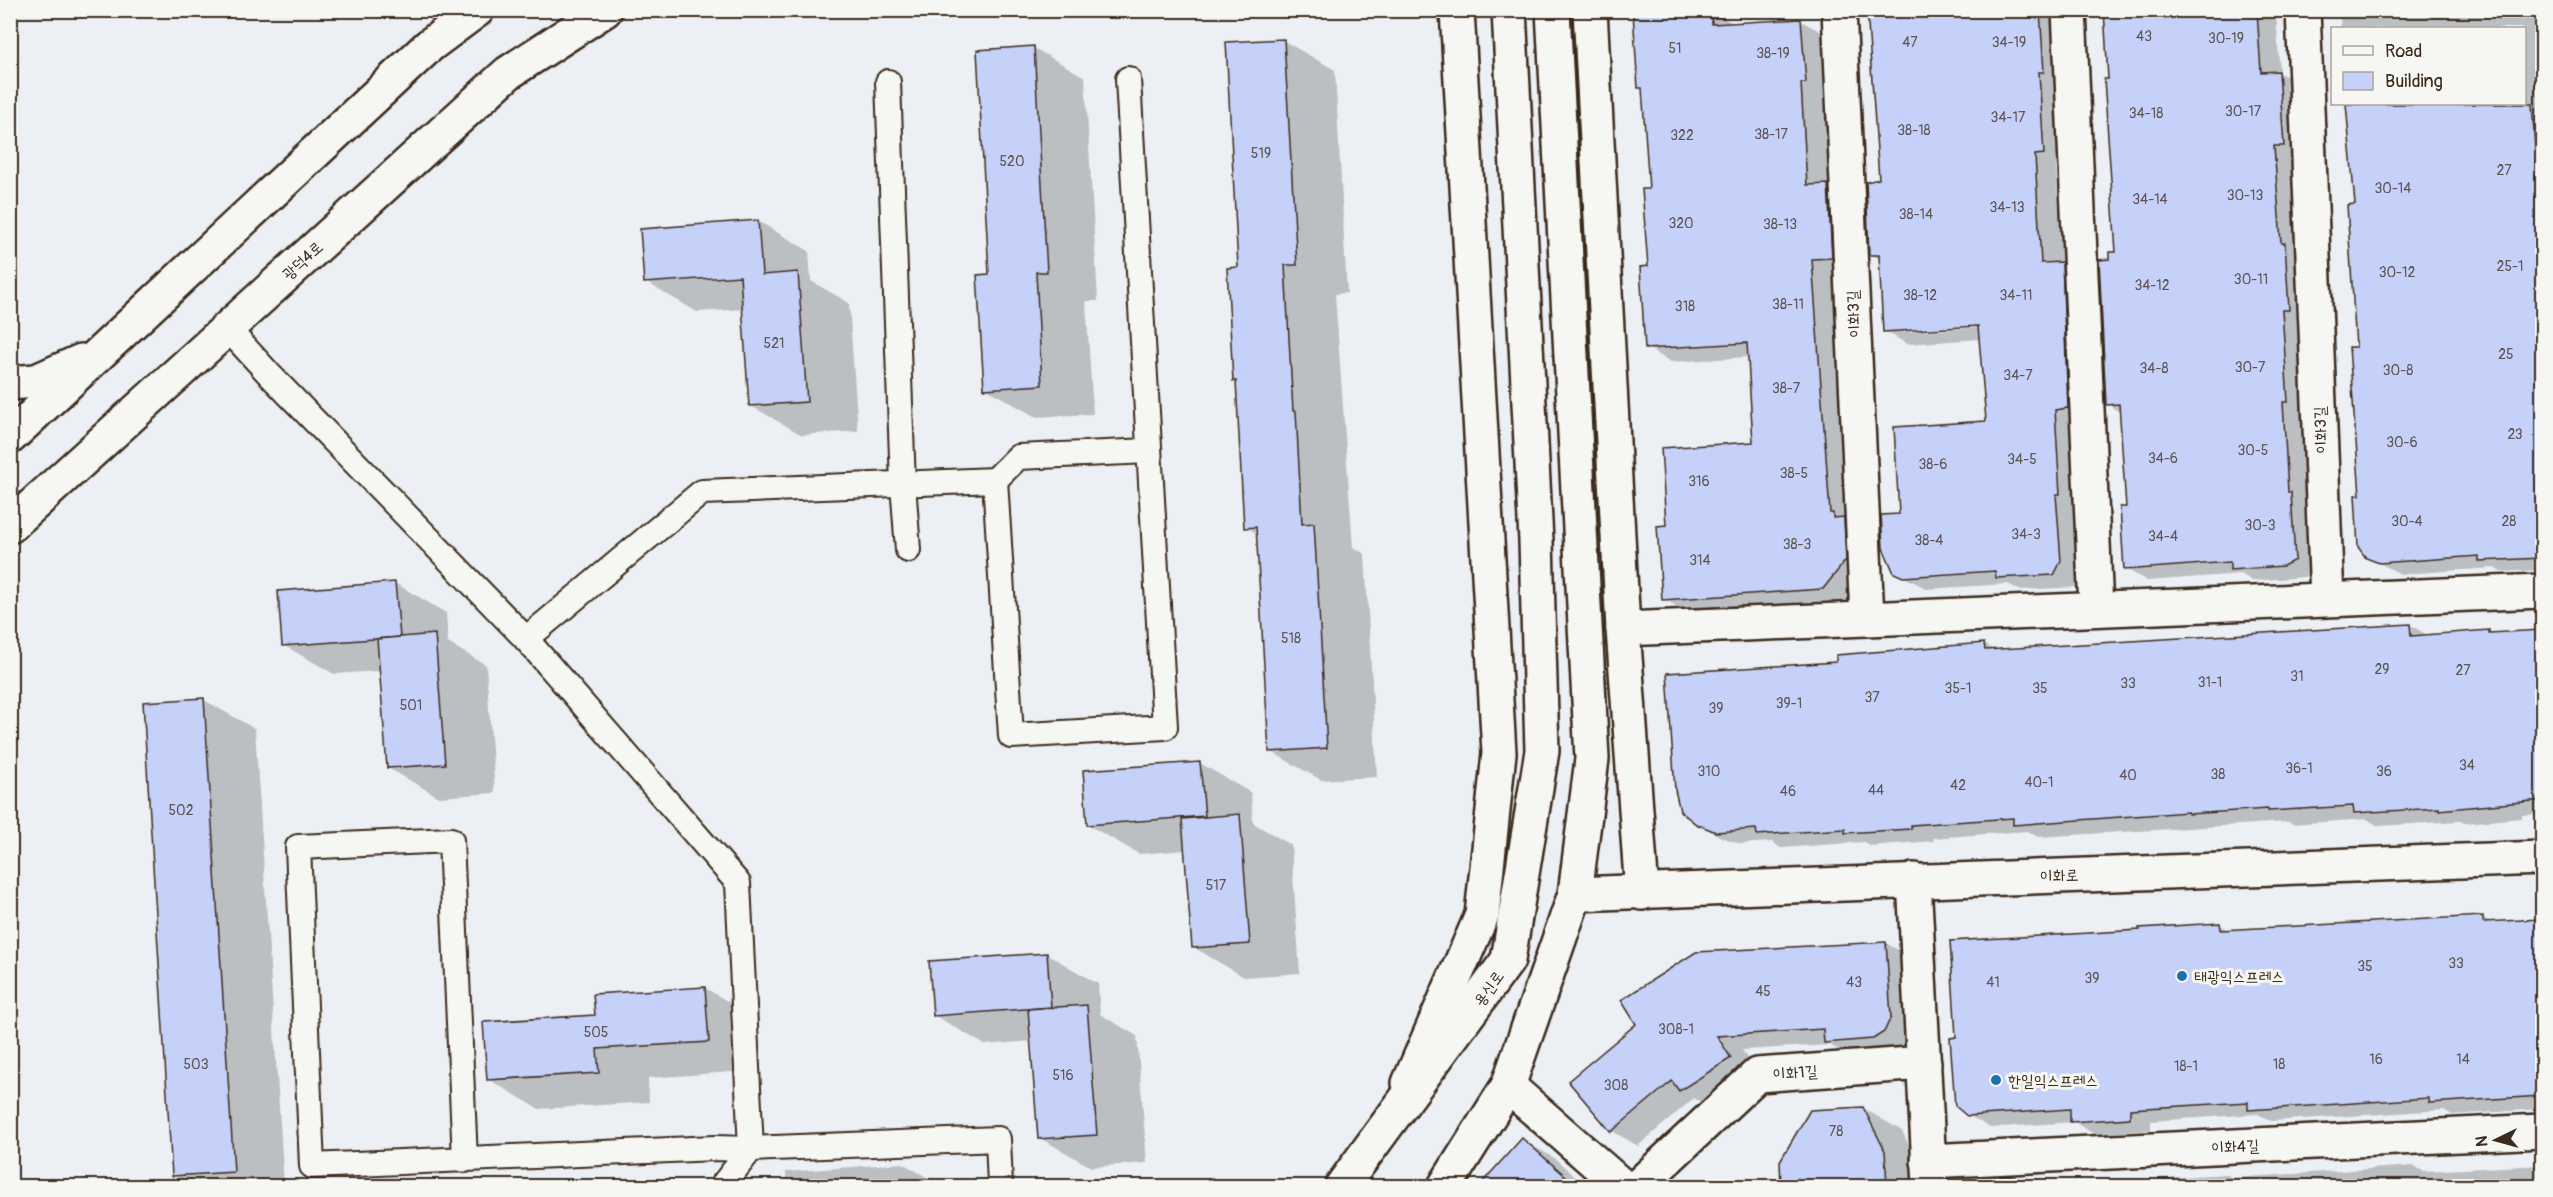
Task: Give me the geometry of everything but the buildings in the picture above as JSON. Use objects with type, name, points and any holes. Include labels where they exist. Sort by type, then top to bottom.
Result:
[{"type":"street","points":[[10,437],[430,45],[477,10]]},
{"type":"street","name":"광덕4로","points":[[10,526],[508,73],[605,10]]},
{"type":"street","points":[[1396,1114],[1482,915],[1499,753],[1457,10]]},
{"type":"street","name":"용신로","points":[[1342,1186],[1508,960],[1542,751],[1536,542],[1509,10]]},
{"type":"street","points":[[1446,1186],[1508,1086],[1575,894],[1592,759],[1553,10]]},
{"type":"street","points":[[1590,10],[1623,629],[1642,893]]},
{"type":"street","name":"이화3길","points":[[1839,10],[1867,618]]},
{"type":"street","points":[[2069,10],[2096,609]]},
{"type":"street","name":"이화3길","points":[[2303,10],[2327,599]]},
{"type":"street","points":[[10,383],[36,381],[104,350]]},
{"type":"street","points":[[1623,629],[2542,591]]},
{"type":"street","name":"이화로","points":[[1575,894],[2542,858]]},
{"type":"street","points":[[1914,880],[1929,1174]]},
{"type":"street","name":"이화1길","points":[[1638,1186],[1757,1075],[1924,1063]]},
{"type":"street","points":[[1508,1086],[1622,1186]]},
{"type":"street","name":"이화4길","points":[[1929,1174],[2542,1131]]},
{"type":"lane","points":[[995,480],[1011,736],[1165,727],[1128,79]]},
{"type":"lane","points":[[888,81],[903,484],[908,550]]},
{"type":"lane","points":[[227,328],[526,639],[738,883],[751,1149],[722,1186]]},
{"type":"lane","points":[[526,639],[702,492],[995,480],[1018,457],[1149,451]]},
{"type":"lane","points":[[465,1160],[451,840],[298,847],[312,1166],[465,1160],[715,1148],[751,1149],[998,1139],[1000,1186]]},
{"type":"place","name":"태광익스프레스","points":[[2182,976]]},
{"type":"place","name":"한일익스프레스","points":[[1996,1080]]}]
